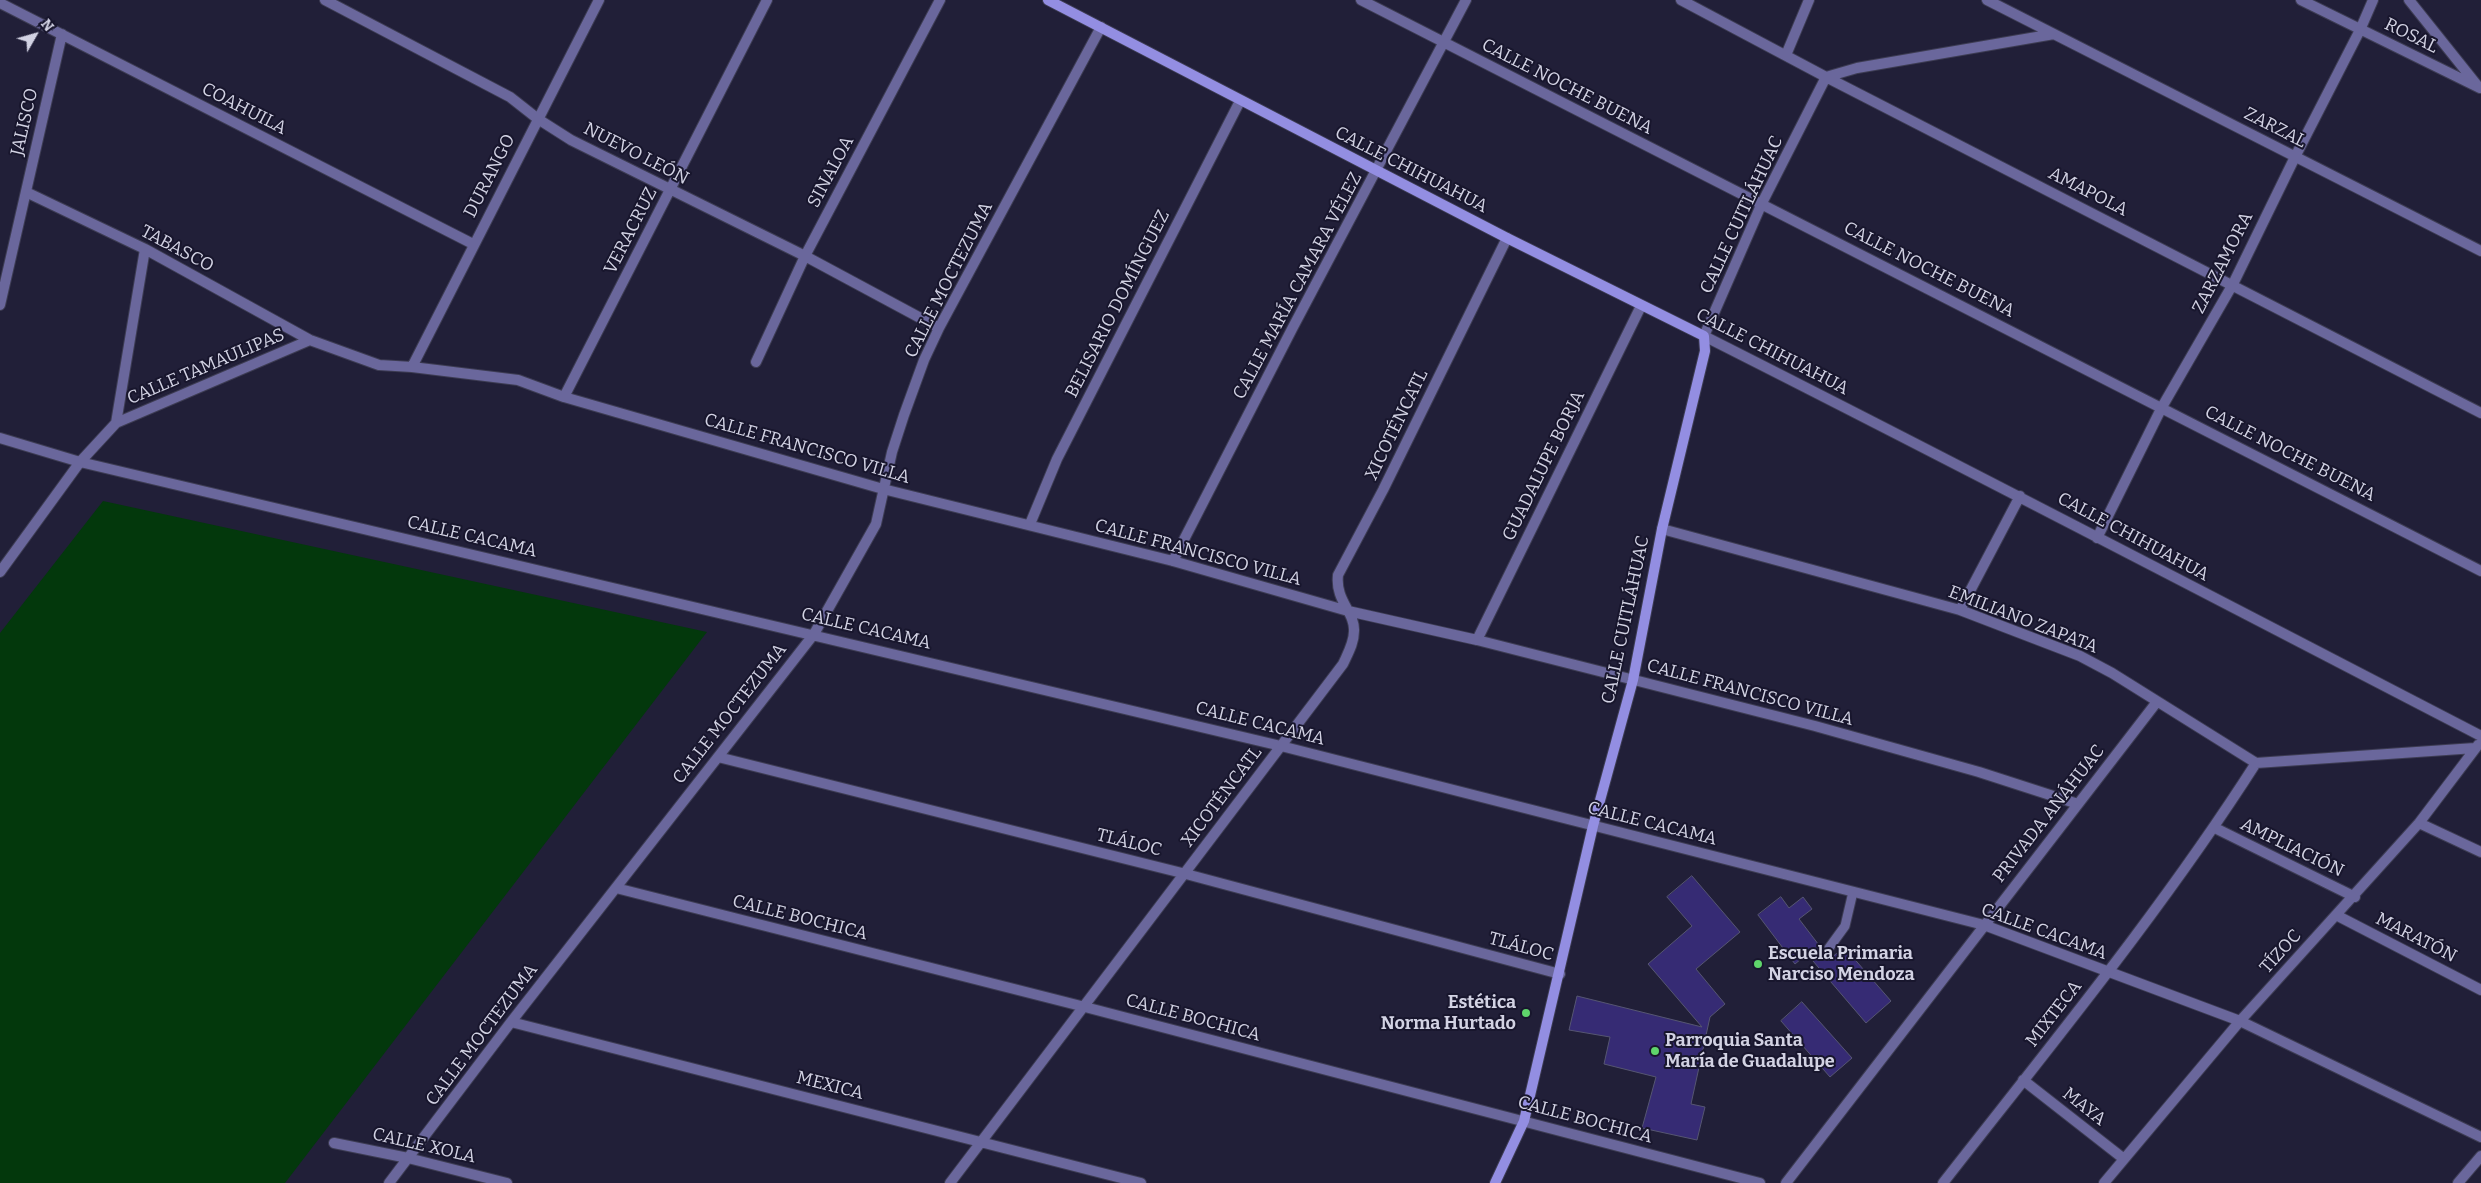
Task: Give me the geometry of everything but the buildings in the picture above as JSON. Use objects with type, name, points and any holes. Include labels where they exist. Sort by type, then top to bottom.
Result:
[{"type":"street","name":"NUEVO LEÓN","points":[[325,0],[510,97],[538,119],[571,140],[806,256],[939,328]]},
{"type":"street","name":"DURANGO","points":[[412,367],[599,0]]},
{"type":"street","name":"VERACRUZ","points":[[564,397],[767,0]]},
{"type":"street","name":"SINALOA","points":[[756,362],[806,256],[940,0]]},
{"type":"street","name":"CALLE CHIHUAHUA","points":[[1048,0],[1507,238],[2020,496],[2097,538],[2481,736]]},
{"type":"street","name":"CALLE NOCHE BUENA","points":[[1361,0],[2481,571]]},
{"type":"street","name":"CALLE MARÍA CAMARA VÉLEZ","points":[[1172,561],[1466,0]]},
{"type":"street","name":"AMAPOLA","points":[[1681,0],[1826,78],[2233,284],[2481,413]]},
{"type":"street","points":[[1786,55],[1809,0]]},
{"type":"street","name":"ZARZAL","points":[[1986,0],[2481,252]]},
{"type":"street","name":"ROSAL","points":[[2301,0],[2481,88]]},
{"type":"street","name":"ZARZAMORA","points":[[2097,538],[2162,408],[2233,284],[2295,156],[2360,30],[2373,0]]},
{"type":"street","points":[[2409,0],[2481,88]]},
{"type":"street","name":"COAHUILA","points":[[0,3],[473,244]]},
{"type":"street","name":"CALLE MOCTEZUMA","points":[[389,1183],[511,1022],[814,634],[876,524],[883,489],[904,415],[924,360],[939,328],[1101,27]]},
{"type":"street","name":"JALISCO","points":[[0,305],[62,34]]},
{"type":"street","points":[[1826,78],[1857,68],[2054,34]]},
{"type":"street","name":"CALLE CUITLÁHUAC","points":[[1495,1183],[1524,1121],[1560,974],[1593,826],[1633,680],[1662,528],[1706,351],[1704,336],[1762,203],[1826,78]]},
{"type":"street","name":"BELISARIO DOMÍNGUEZ","points":[[1030,524],[1057,460],[1240,101]]},
{"type":"street","name":"TABASCO","points":[[26,192],[145,249],[310,340]]},
{"type":"street","name":"XICOTÉNCATL","points":[[950,1183],[1186,874],[1343,664],[1352,645],[1354,628],[1336,589],[1338,575],[1507,238]]},
{"type":"street","points":[[0,572],[80,462],[116,423],[145,249]]},
{"type":"street","name":"GUADALUPE BORJA","points":[[1477,640],[1641,306]]},
{"type":"street","name":"CALLE FRANCISCO VILLA","points":[[310,340],[378,365],[412,367],[518,380],[564,397],[883,489],[1030,524],[1172,561],[1348,612],[1477,640],[1633,680],[1940,761],[2078,804]]},
{"type":"street","name":"CALLE TAMAULIPAS","points":[[116,423],[310,340]]},
{"type":"street","name":"CALLE CACAMA","points":[[0,438],[80,462],[814,634],[1281,746],[1984,925],[2240,1021],[2481,1137]]},
{"type":"street","points":[[1960,610],[2020,496]]},
{"type":"street","name":"EMILIANO ZAPATA","points":[[1662,528],[1960,610],[2080,656],[2256,763]]},
{"type":"street","name":"PRIVADA ANÁHUAC","points":[[1786,1183],[2156,702]]},
{"type":"street","points":[[2256,763],[2478,745]]},
{"type":"street","name":"TÍZOC","points":[[2104,1183],[2240,1021],[2419,823],[2478,745]]},
{"type":"street","name":"TLÁLOC","points":[[718,757],[1186,874],[1560,974]]},
{"type":"street","name":"MIXTECA","points":[[1943,1183],[2107,972],[2215,828],[2256,763]]},
{"type":"street","points":[[2419,823],[2481,852]]},
{"type":"street","name":"AMPLIACIÓN","points":[[2215,828],[2354,897]]},
{"type":"street","name":"CALLE BOCHICA","points":[[616,888],[1085,1006],[1760,1183]]},
{"type":"street","name":"MARATÓN","points":[[2336,916],[2481,990]]},
{"type":"street","name":"MEXICA","points":[[511,1022],[1141,1183]]},
{"type":"street","name":"MAYA","points":[[2023,1080],[2124,1159]]},
{"type":"street","name":"CALLE XOLA","points":[[334,1143],[408,1158],[508,1183]]},
{"type":"street","points":[[2458,1183],[2481,1156]]},
{"type":"lane","points":[[1829,948],[1844,926],[1853,892]]},
{"type":"green space","points":[[103,501],[707,632],[285,1183],[0,1183],[0,633]]},
{"type":"place","name":"Escuela Primaria Narciso Mendoza","points":[[1758,964]]},
{"type":"place","name":"Estética Norma Hurtado","points":[[1526,1013]]},
{"type":"place","name":"Parroquia Santa María de Guadalupe","points":[[1655,1051]]}]
